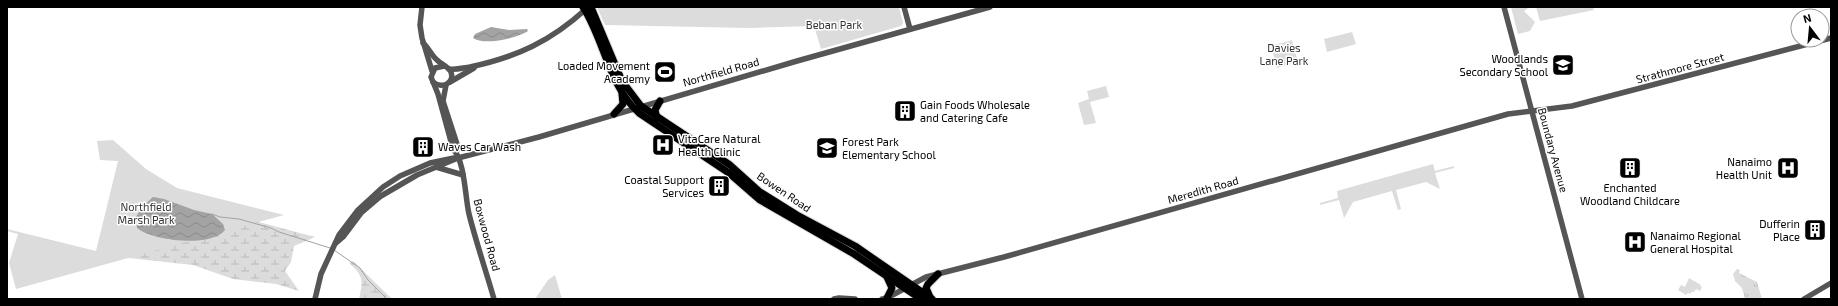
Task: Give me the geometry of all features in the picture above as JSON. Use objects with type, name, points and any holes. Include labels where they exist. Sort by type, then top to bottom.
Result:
[{"type":"main road","name":"Bowen Road","points":[[587,8],[608,65],[620,90],[638,107],[729,173],[760,200],[854,254],[921,299]]},
{"type":"main road","name":"Bowen Road","points":[[587,8],[622,81],[638,107],[730,165],[760,192],[797,215],[855,246],[931,298]]},
{"type":"main road","points":[[614,114],[623,104],[620,90]]},
{"type":"main road","points":[[657,118],[655,110],[660,101]]},
{"type":"main road","points":[[884,274],[889,279],[892,288],[885,299]]},
{"type":"main road","points":[[931,298],[926,288],[938,274]]},
{"type":"street","points":[[422,7],[420,24],[423,43],[432,71],[431,77],[433,82],[441,86],[476,67]]},
{"type":"street","points":[[904,7],[910,29]]},
{"type":"street","name":"Northfield Road","points":[[315,299],[321,274],[339,235],[358,210],[383,187],[400,176],[430,163],[457,155],[539,137],[638,107],[990,7]]},
{"type":"street","name":"Boundary Avenue","points":[[1504,7],[1582,299]]},
{"type":"street","points":[[432,71],[437,66],[458,70],[476,67],[519,53],[540,43],[566,27],[587,8]]},
{"type":"street","name":"Strathmore Street","points":[[1532,111],[1572,106],[1831,38]]},
{"type":"street","points":[[423,43],[451,74],[448,83]]},
{"type":"street","name":"Boxwood Road","points":[[433,82],[453,149],[457,155],[469,213],[494,299]]},
{"type":"street","name":"Boxwood Road","points":[[448,83],[443,94],[443,101],[458,147],[457,155]]},
{"type":"street","name":"Meredith Road","points":[[885,299],[926,277],[1508,114],[1532,111]]},
{"type":"street","name":"Northfield Road","points":[[336,243],[343,237],[361,213],[381,196],[407,180],[457,155]]},
{"type":"street","points":[[435,167],[462,175]]},
{"type":"street","points":[[1804,299],[1831,283]]},
{"type":"street","points":[[834,299],[855,299]]},
{"type":"green space","name":"Beban Park","points":[[597,7],[899,7],[903,23],[901,26],[821,49],[814,26],[749,28],[605,25]]},
{"type":"green space","points":[[1511,7],[1530,7],[1524,11],[1535,22],[1530,31],[1518,34]]},
{"type":"green space","points":[[1536,7],[1593,7],[1594,10],[1540,21]]},
{"type":"green space","points":[[1352,32],[1356,44],[1327,52],[1324,39]]},
{"type":"green space","name":"Davies Lane Park","points":[[1292,40],[1298,62],[1277,68],[1271,46]]},
{"type":"green space","points":[[1106,86],[1109,97],[1090,102],[1096,123],[1084,125],[1078,103],[1089,99],[1087,91]]},
{"type":"green space","name":"Northfield Marsh Park","points":[[113,140],[146,169],[177,188],[284,215],[16,289],[9,263],[18,234],[7,231],[7,229],[96,251],[118,161],[100,160],[97,141]]},
{"type":"green space","points":[[1433,164],[1435,171],[1454,166],[1454,168],[1435,173],[1440,189],[1426,182],[1396,190],[1401,209],[1398,210],[1392,191],[1353,202],[1344,218],[1339,200],[1320,205],[1320,203],[1338,198],[1337,191]]},
{"type":"green space","points":[[236,216],[315,237],[294,246],[291,262],[285,271],[299,291],[276,284],[233,279],[193,265],[101,255]]},
{"type":"green space","points":[[353,261],[392,299],[359,299],[362,283],[360,275],[349,263]]},
{"type":"green space","points":[[1737,269],[1740,270],[1739,273],[1757,282],[1762,299],[1745,299],[1742,288],[1735,281],[1733,274]]},
{"type":"green space","points":[[555,275],[562,299],[535,299],[548,280]]},
{"type":"green space","points":[[1689,278],[1702,287],[1700,291],[1696,289],[1694,292],[1691,292],[1691,294],[1688,293],[1686,295],[1678,290],[1681,285],[1685,287]]},
{"type":"water","points":[[491,27],[509,30],[527,29],[528,31],[517,36],[501,40],[485,41],[473,38],[475,34]]},
{"type":"water","points":[[153,197],[212,214],[223,224],[225,230],[218,236],[195,241],[168,239],[145,233],[137,228],[136,217]]},
{"type":"waterway","points":[[212,214],[220,217],[239,219],[271,228],[279,232],[330,248]]},
{"type":"waterway","points":[[334,250],[360,268],[368,280],[387,299]]},
{"type":"place","name":"Woodlands Secondary School","points":[[1563,65]]},
{"type":"place","name":"Loaded Movement Academy","points":[[665,72]]},
{"type":"place","name":"Gain Foods Wholesale and Catering Cafe","points":[[905,111]]},
{"type":"place","name":"VitaCare Natural Health Clinic","points":[[663,145]]},
{"type":"place","name":"Waves Car Wash","points":[[423,147]]},
{"type":"place","name":"Forest Park Elementary School","points":[[827,148]]},
{"type":"place","name":"Enchanted Woodland Childcare","points":[[1630,168]]},
{"type":"place","name":"Nanaimo Health Unit","points":[[1788,168]]},
{"type":"place","name":"Coastal Support Services","points":[[719,186]]},
{"type":"place","name":"Dufferin Place","points":[[1815,230]]},
{"type":"place","name":"Nanaimo Regional General Hospital","points":[[1635,242]]}]
